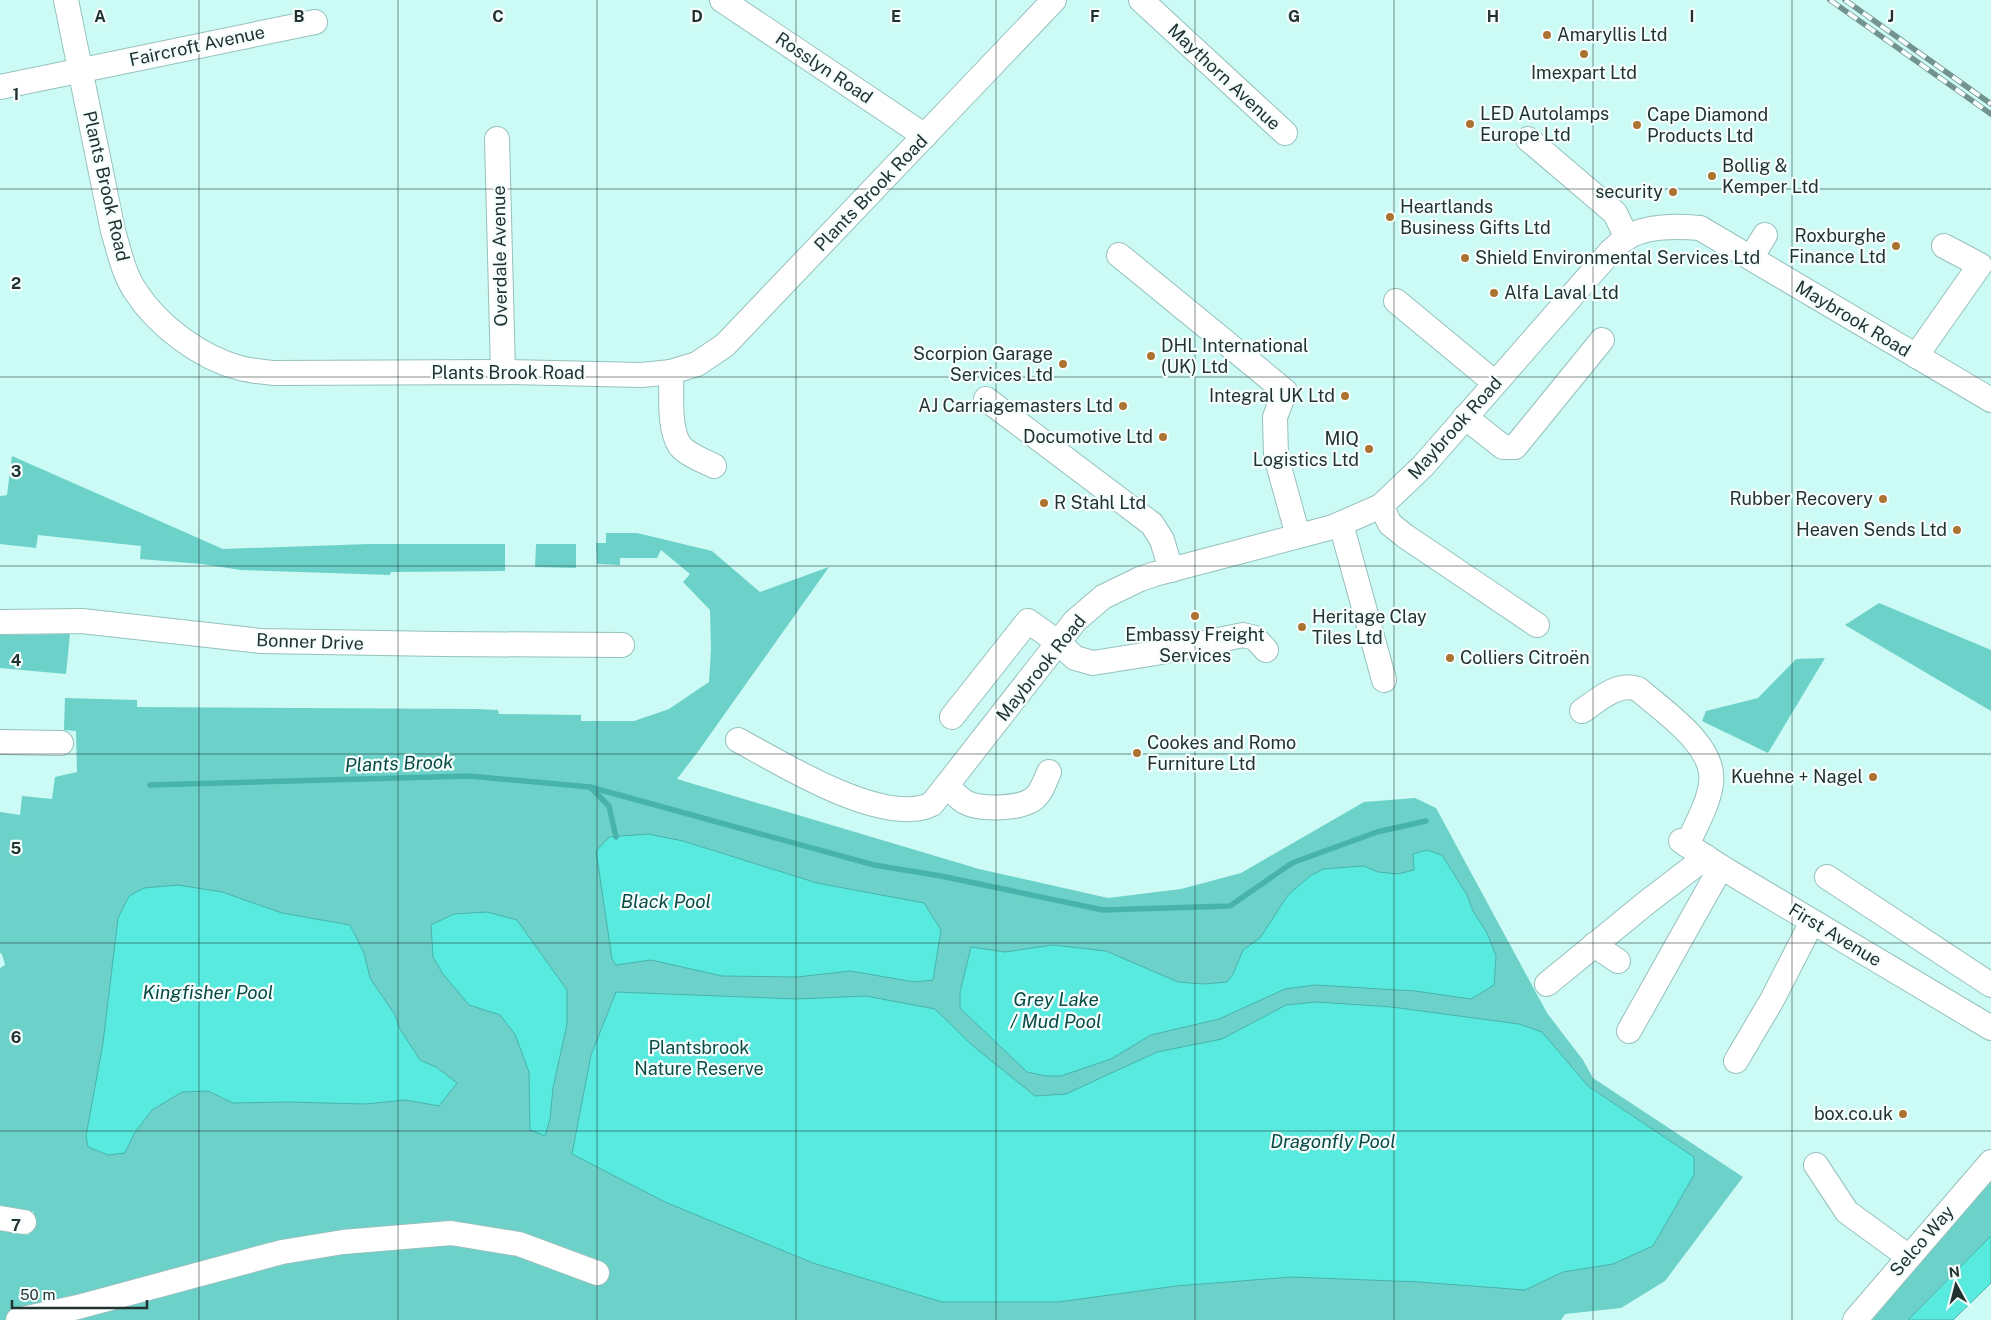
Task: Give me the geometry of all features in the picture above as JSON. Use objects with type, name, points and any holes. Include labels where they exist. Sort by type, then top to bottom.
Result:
[{"type":"street","name":"Plants Brook Road","points":[[66,0],[112,231],[124,268],[135,291],[152,313],[172,332],[206,354],[239,368],[274,374],[503,372],[642,375],[671,372],[697,364],[725,345],[1054,0]]},
{"type":"street","name":"Rosslyn Road","points":[[722,0],[926,136]]},
{"type":"street","name":"Maythorn Avenue","points":[[1141,0],[1285,133]]},
{"type":"street","name":"Faircroft Avenue","points":[[0,87],[314,22]]},
{"type":"street","name":"Overdale Avenue","points":[[497,139],[503,372]]},
{"type":"street","points":[[1528,139],[1615,213],[1627,238]]},
{"type":"street","name":"Maybrook Road","points":[[940,796],[1075,621],[1103,596],[1140,579],[1341,524],[1381,506],[1423,466],[1611,251],[1627,238],[1656,228],[1677,226],[1700,228],[1991,400]]},
{"type":"street","points":[[1751,258],[1765,235]]},
{"type":"street","points":[[1916,356],[1980,265],[1944,246]]},
{"type":"street","points":[[1119,256],[1285,391],[1274,417],[1276,456],[1298,536]]},
{"type":"street","points":[[1396,301],[1495,383]]},
{"type":"street","points":[[1466,417],[1503,447],[1515,447],[1602,340]]},
{"type":"street","points":[[671,372],[673,430],[681,447],[697,458],[714,466]]},
{"type":"street","points":[[986,399],[1152,524],[1162,540],[1171,570]]},
{"type":"street","points":[[1381,506],[1390,524],[1405,536],[1537,625]]},
{"type":"street","points":[[1341,524],[1384,680]]},
{"type":"street","name":"Bonner Drive","points":[[0,622],[82,621],[261,641],[622,645]]},
{"type":"street","points":[[952,717],[1028,621],[1059,643],[1075,658],[1094,662],[1156,653],[1243,635],[1255,638],[1266,650]]},
{"type":"street","points":[[1582,711],[1609,693],[1622,688],[1632,687],[1638,689],[1695,739],[1706,755],[1711,772],[1699,852],[1694,915],[1629,1031]]},
{"type":"street","points":[[738,740],[830,790],[857,800],[894,808],[925,808],[940,796],[986,808],[1006,807],[1031,801],[1041,789],[1049,772]]},
{"type":"street","points":[[0,742],[61,743]]},
{"type":"street","points":[[1547,984],[1646,902],[1699,852]]},
{"type":"street","name":"First Avenue","points":[[1699,852],[1812,922],[1991,1028]]},
{"type":"street","points":[[1828,878],[1991,985]]},
{"type":"street","points":[[1736,1061],[1772,1000],[1812,922]]},
{"type":"street","points":[[1594,945],[1618,961]]},
{"type":"street","name":"Selco Way","points":[[1855,1320],[1991,1162]]},
{"type":"street","points":[[1816,1165],[1847,1212],[1909,1257]]},
{"type":"street","points":[[0,1218],[24,1222]]},
{"type":"street","points":[[18,1320],[78,1307],[282,1252],[343,1242],[451,1233],[518,1244],[597,1273]]},
{"type":"green space","points":[[12,456],[223,549],[369,544],[505,544],[505,571],[391,572],[390,575],[241,570],[202,564],[140,559],[141,546],[38,535],[36,548],[0,544],[0,496],[7,495]]},
{"type":"green space","name":"Plantsbrook Nature Reserve","points":[[606,533],[637,533],[712,551],[760,592],[829,567],[677,779],[979,869],[1108,898],[1181,889],[1241,873],[1364,802],[1415,798],[1436,808],[1547,1013],[1583,1060],[1593,1078],[1743,1177],[1665,1281],[1621,1308],[1565,1314],[1561,1320],[0,1320],[0,1230],[28,1235],[34,1212],[0,1205],[0,968],[5,965],[0,953],[0,812],[20,815],[22,796],[52,799],[55,777],[77,772],[76,731],[64,730],[65,698],[137,700],[137,707],[477,709],[498,710],[499,714],[581,715],[581,721],[634,721],[669,709],[709,682],[711,649],[710,610],[683,582],[690,574],[661,550],[657,558],[620,558],[620,565],[597,564],[596,543],[606,543]]},
{"type":"green space","points":[[536,544],[576,544],[576,568],[535,567]]},
{"type":"green space","points":[[1879,603],[1991,650],[1991,711],[1845,625]]},
{"type":"green space","points":[[70,634],[66,674],[0,668],[0,635]]},
{"type":"green space","points":[[1825,658],[1768,753],[1702,721],[1706,711],[1758,698],[1796,659]]},
{"type":"green space","points":[[1991,1178],[1991,1236],[1908,1320],[1872,1320]]},
{"type":"water","name":"Black Pool","points":[[648,834],[683,841],[817,883],[924,903],[941,930],[933,980],[915,982],[850,971],[797,977],[722,976],[651,960],[616,965],[612,959],[596,851],[609,837]]},
{"type":"water","name":"Grey Lake / Mud Pool","points":[[1427,850],[1442,855],[1467,895],[1473,911],[1487,933],[1496,956],[1494,985],[1471,999],[1415,991],[1315,985],[1285,989],[1219,1019],[1151,1035],[1111,1059],[1061,1076],[1046,1076],[1027,1072],[960,1008],[960,992],[971,947],[1005,952],[1053,945],[1106,951],[1178,982],[1204,984],[1227,982],[1233,974],[1243,950],[1260,938],[1288,895],[1310,876],[1323,869],[1364,866],[1378,872],[1398,874],[1414,870],[1413,854]]},
{"type":"water","name":"Kingfisher Pool","points":[[178,885],[222,892],[282,913],[350,925],[364,953],[370,978],[395,1015],[400,1029],[420,1060],[436,1067],[457,1083],[439,1106],[406,1100],[365,1104],[233,1103],[208,1091],[182,1092],[152,1110],[134,1134],[125,1153],[108,1155],[88,1147],[86,1136],[103,1043],[118,918],[129,896],[144,888]]},
{"type":"water","points":[[487,912],[517,920],[567,990],[567,1024],[553,1088],[550,1119],[545,1136],[530,1130],[529,1072],[515,1034],[500,1015],[469,1005],[443,974],[433,957],[431,925],[454,914]]},
{"type":"water","name":"Dragonfly Pool","points":[[616,992],[797,999],[866,996],[935,1009],[973,1046],[1035,1096],[1066,1094],[1157,1052],[1222,1039],[1286,1005],[1316,1002],[1392,1007],[1519,1024],[1542,1032],[1588,1086],[1694,1157],[1694,1175],[1653,1246],[1613,1264],[1563,1272],[1525,1290],[1419,1282],[1292,1277],[1176,1286],[1058,1302],[942,1302],[813,1263],[665,1202],[572,1154],[591,1055]]},
{"type":"water","points":[[1991,1236],[1991,1283],[1953,1320],[1908,1320]]},
{"type":"waterway","name":"Plants Brook","points":[[150,785],[469,776],[590,787],[609,806],[616,837]]},
{"type":"waterway","points":[[590,787],[874,865],[941,876],[1103,910],[1230,906],[1292,863],[1377,832],[1426,821]]},
{"type":"railway","points":[[1830,0],[1991,114]]},
{"type":"railway","points":[[1845,0],[1991,104]]},
{"type":"place","name":"Amaryllis Ltd","points":[[1547,35]]},
{"type":"place","name":"Imexpart Ltd","points":[[1584,54]]},
{"type":"place","name":"LED Autolamps Europe Ltd","points":[[1470,124]]},
{"type":"place","name":"Cape Diamond Products Ltd","points":[[1637,125]]},
{"type":"place","name":"Bollig & Kemper Ltd","points":[[1712,176]]},
{"type":"place","name":"security","points":[[1673,192]]},
{"type":"place","name":"Heartlands Business Gifts Ltd","points":[[1390,217]]},
{"type":"place","name":"Roxburghe Finance Ltd","points":[[1896,246]]},
{"type":"place","name":"Shield Environmental Services Ltd","points":[[1465,258]]},
{"type":"place","name":"Alfa Laval Ltd","points":[[1494,293]]},
{"type":"place","name":"DHL International (UK) Ltd","points":[[1151,356]]},
{"type":"place","name":"Scorpion Garage Services Ltd","points":[[1063,364]]},
{"type":"place","name":"Integral UK Ltd","points":[[1345,396]]},
{"type":"place","name":"AJ Carriagemasters Ltd","points":[[1123,406]]},
{"type":"place","name":"Documotive Ltd","points":[[1163,437]]},
{"type":"place","name":"MIQ Logistics Ltd","points":[[1369,449]]},
{"type":"place","name":"Rubber Recovery","points":[[1883,499]]},
{"type":"place","name":"R Stahl Ltd","points":[[1044,503]]},
{"type":"place","name":"Heaven Sends Ltd","points":[[1957,530]]},
{"type":"place","name":"Embassy Freight Services","points":[[1195,616]]},
{"type":"place","name":"Heritage Clay Tiles Ltd","points":[[1302,627]]},
{"type":"place","name":"Colliers Citroën","points":[[1450,658]]},
{"type":"place","name":"Cookes and Romo Furniture Ltd","points":[[1137,753]]},
{"type":"place","name":"Kuehne + Nagel","points":[[1873,777]]},
{"type":"place","name":"box.co.uk","points":[[1903,1114]]}]
